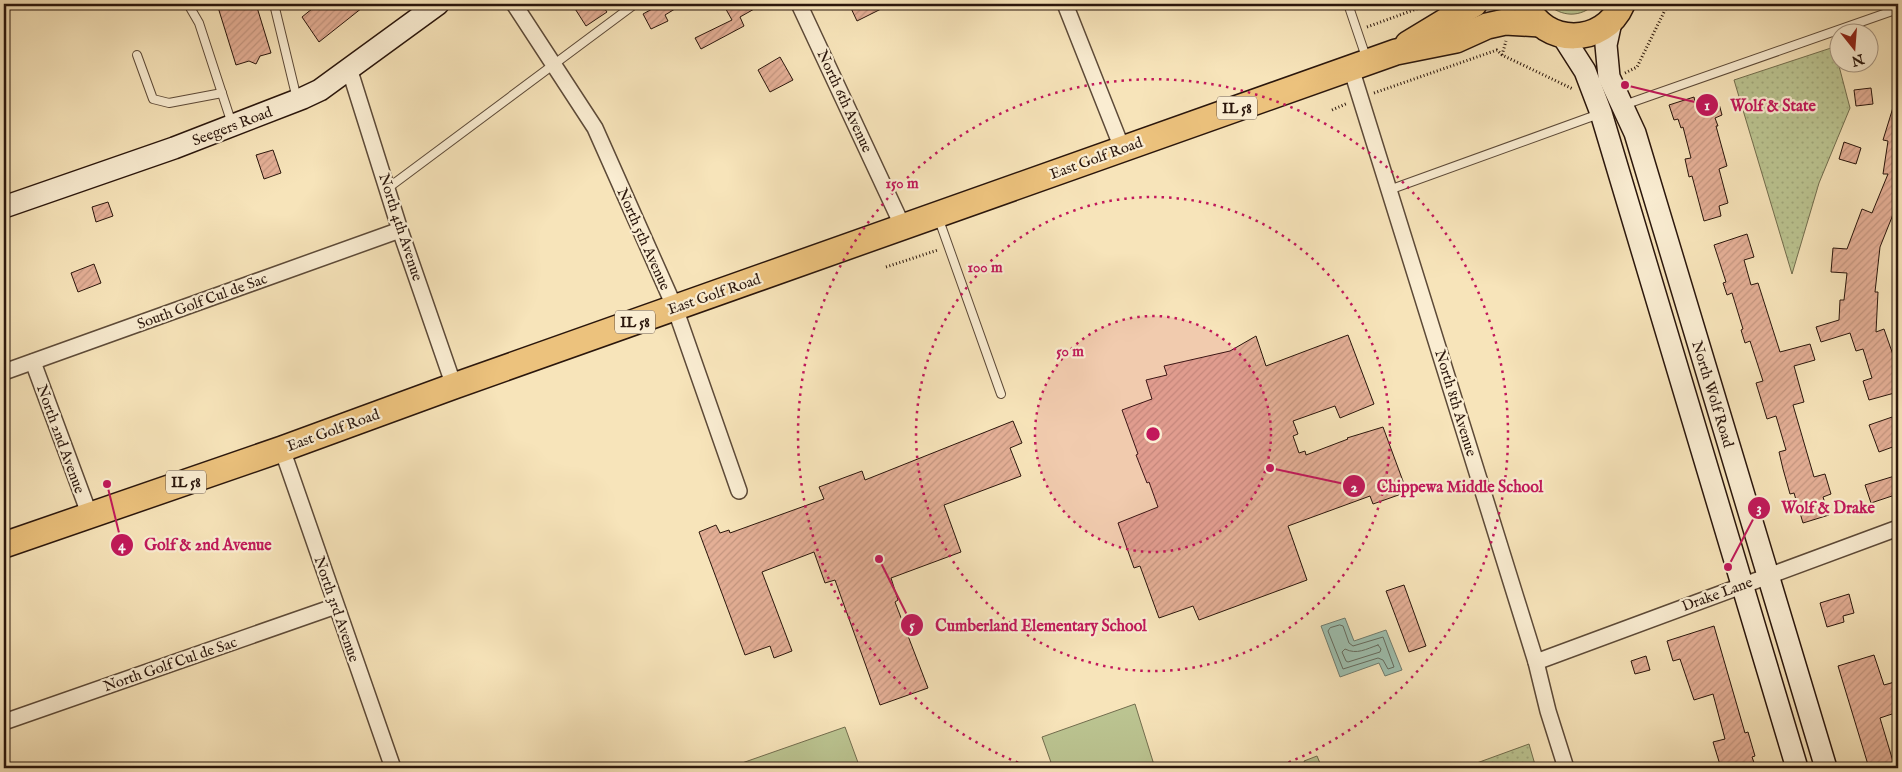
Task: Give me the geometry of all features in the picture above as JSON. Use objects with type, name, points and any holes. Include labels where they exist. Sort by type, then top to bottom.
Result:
[{"type":"main road","name":"Seegers Road","points":[[4,207],[233,126],[297,101],[320,90],[438,4]]},
{"type":"main road","name":"East Golf Road","points":[[1396,52],[1474,4]]},
{"type":"main road","name":"IL 58","points":[[1526,4],[1540,24],[1562,35],[1580,36],[1597,32],[1620,11]]},
{"type":"main road","name":"North Wolf Road","points":[[1620,11],[1606,46],[1612,109],[1742,584],[1798,768]]},
{"type":"main road","name":"East Golf Road","points":[[4,545],[282,449],[454,386],[1396,52],[1456,40],[1487,26],[1505,22],[1540,24]]},
{"type":"main road","name":"North Wolf Road","points":[[1562,35],[1612,109],[1635,133],[1826,768]]},
{"type":"street","name":"North 5th Avenue","points":[[514,4],[595,128],[675,308],[740,491]]},
{"type":"street","name":"North 6th Avenue","points":[[799,4],[903,227]]},
{"type":"street","points":[[1065,4],[1122,148]]},
{"type":"street","name":"North 8th Avenue","points":[[1359,65],[1389,190],[1536,662],[1548,711],[1566,768]]},
{"type":"street","name":"North 4th Avenue","points":[[350,68],[400,230],[454,386]]},
{"type":"street","name":"South Golf Cul de Sac","points":[[4,372],[400,230]]},
{"type":"street","name":"North 2nd Avenue","points":[[33,362],[90,516]]},
{"type":"street","name":"North 3rd Avenue","points":[[282,449],[393,768]]},
{"type":"street","name":"Drake Lane","points":[[1536,662],[1742,584],[1898,528]]},
{"type":"street","name":"North Golf Cul de Sac","points":[[4,722],[336,606]]},
{"type":"lane","points":[[188,4],[199,23],[233,126]]},
{"type":"lane","points":[[284,4],[274,7],[297,101]]},
{"type":"lane","points":[[388,188],[635,4]]},
{"type":"lane","points":[[1348,4],[1357,31],[1359,65]]},
{"type":"lane","points":[[1389,190],[1612,109],[1898,9]]},
{"type":"lane","points":[[137,55],[152,99],[169,103],[222,93]]},
{"type":"lane","points":[[937,215],[1002,394]]},
{"type":"path","points":[[1357,31],[1430,4]]},
{"type":"path","points":[[1628,72],[1637,67],[1668,4]]},
{"type":"path","points":[[1376,92],[1497,50],[1502,55],[1573,89],[1579,86]]},
{"type":"path","points":[[1332,110],[1346,104]]},
{"type":"path","points":[[886,267],[943,248]]},
{"type":"green space","points":[[1547,4],[1595,4],[1583,12],[1571,14],[1559,11]]},
{"type":"green space","points":[[1830,48],[1830,72],[1841,72],[1850,108],[1819,183],[1792,274],[1734,80]]},
{"type":"green space","points":[[1135,704],[1155,768],[1053,768],[1042,737]]},
{"type":"green space","points":[[845,727],[860,768],[744,768],[742,763]]},
{"type":"green space","points":[[1529,744],[1536,768],[1463,768]]},
{"type":"green space","points":[[1317,756],[1322,768],[1306,768],[1304,761]]},
{"type":"water","points":[[1345,618],[1354,641],[1386,630],[1402,670],[1385,676],[1379,663],[1340,677],[1321,626]]},
{"type":"building","points":[[217,4],[256,4],[271,53],[260,56],[256,64],[249,61],[236,65]]},
{"type":"building","points":[[318,4],[367,4],[319,42],[302,17]]},
{"type":"building","points":[[572,4],[601,4],[607,12],[586,26]]},
{"type":"building","points":[[661,4],[683,4],[665,15],[668,21],[651,29],[643,14]]},
{"type":"building","points":[[723,4],[763,4],[740,17],[744,26],[701,49],[695,38],[732,20]]},
{"type":"building","points":[[849,4],[891,4],[857,21]]},
{"type":"building","points":[[780,57],[793,80],[770,92],[758,70]]},
{"type":"building","points":[[1871,88],[1873,104],[1856,106],[1854,90]]},
{"type":"building","points":[[1694,97],[1696,106],[1718,100],[1722,115],[1715,118],[1718,126],[1716,126],[1727,166],[1719,169],[1728,203],[1719,206],[1721,216],[1704,221],[1692,176],[1689,177],[1685,159],[1691,158],[1683,127],[1681,128],[1678,119],[1674,120],[1669,105]]},
{"type":"building","points":[[1895,101],[1898,101],[1898,202],[1880,247],[1875,292],[1878,292],[1876,332],[1884,329],[1898,369],[1898,392],[1869,400],[1863,381],[1872,378],[1863,349],[1856,351],[1850,333],[1821,342],[1816,327],[1839,320],[1840,300],[1844,300],[1847,273],[1831,272],[1833,248],[1847,249],[1862,209],[1872,213],[1888,174],[1883,174],[1888,141],[1883,140]]},
{"type":"building","points":[[1844,142],[1861,148],[1856,164],[1839,159]]},
{"type":"building","points":[[273,150],[281,173],[264,179],[256,155]]},
{"type":"building","points":[[108,202],[113,216],[96,222],[92,207]]},
{"type":"building","points":[[1747,234],[1754,257],[1744,260],[1751,285],[1758,283],[1780,352],[1810,344],[1815,360],[1794,366],[1804,402],[1793,405],[1814,477],[1825,474],[1831,494],[1823,497],[1829,515],[1803,523],[1794,493],[1790,494],[1783,469],[1779,452],[1786,450],[1776,416],[1767,419],[1756,383],[1763,381],[1750,341],[1745,343],[1741,330],[1743,329],[1732,293],[1727,295],[1723,283],[1726,282],[1714,245]]},
{"type":"building","points":[[94,264],[101,283],[78,292],[71,273]]},
{"type":"building","points":[[1348,335],[1374,404],[1340,418],[1335,406],[1293,421],[1298,434],[1293,436],[1299,453],[1305,451],[1306,455],[1347,438],[1383,427],[1407,492],[1373,504],[1370,496],[1288,526],[1307,580],[1199,620],[1193,606],[1159,618],[1140,566],[1134,568],[1118,523],[1158,507],[1136,455],[1138,454],[1122,410],[1152,399],[1146,380],[1167,375],[1164,366],[1230,351],[1256,336],[1266,366]]},
{"type":"building","points":[[1898,415],[1898,445],[1879,452],[1869,425]]},
{"type":"building","points":[[1013,421],[1022,443],[1010,448],[1021,476],[944,505],[961,552],[891,578],[898,600],[895,602],[928,688],[880,705],[835,580],[825,583],[814,552],[762,572],[792,651],[774,658],[770,646],[745,655],[699,532],[716,525],[720,533],[729,530],[730,533],[824,499],[819,487],[862,471],[865,480]]},
{"type":"building","points":[[1898,475],[1898,494],[1871,503],[1865,485]]},
{"type":"building","points":[[1404,585],[1426,646],[1409,652],[1386,591]]},
{"type":"building","points":[[1849,594],[1854,613],[1843,616],[1844,622],[1827,627],[1820,603]]},
{"type":"building","points":[[1714,626],[1745,733],[1748,732],[1755,756],[1752,757],[1756,768],[1721,768],[1713,742],[1725,739],[1713,694],[1694,700],[1680,659],[1673,661],[1667,641]]},
{"type":"building","points":[[1874,655],[1884,685],[1898,681],[1898,712],[1880,718],[1895,768],[1869,768],[1838,666]]},
{"type":"building","points":[[1646,656],[1650,670],[1635,674],[1631,661]]},
{"type":"place","name":"Wolf & State","points":[[1625,85]]},
{"type":"place","name":"Chippewa Middle School","points":[[1270,468]]},
{"type":"place","name":"Golf & 2nd Avenue","points":[[107,484]]},
{"type":"place","name":"Cumberland Elementary School","points":[[879,559]]},
{"type":"place","name":"Wolf & Drake","points":[[1728,567]]}]
